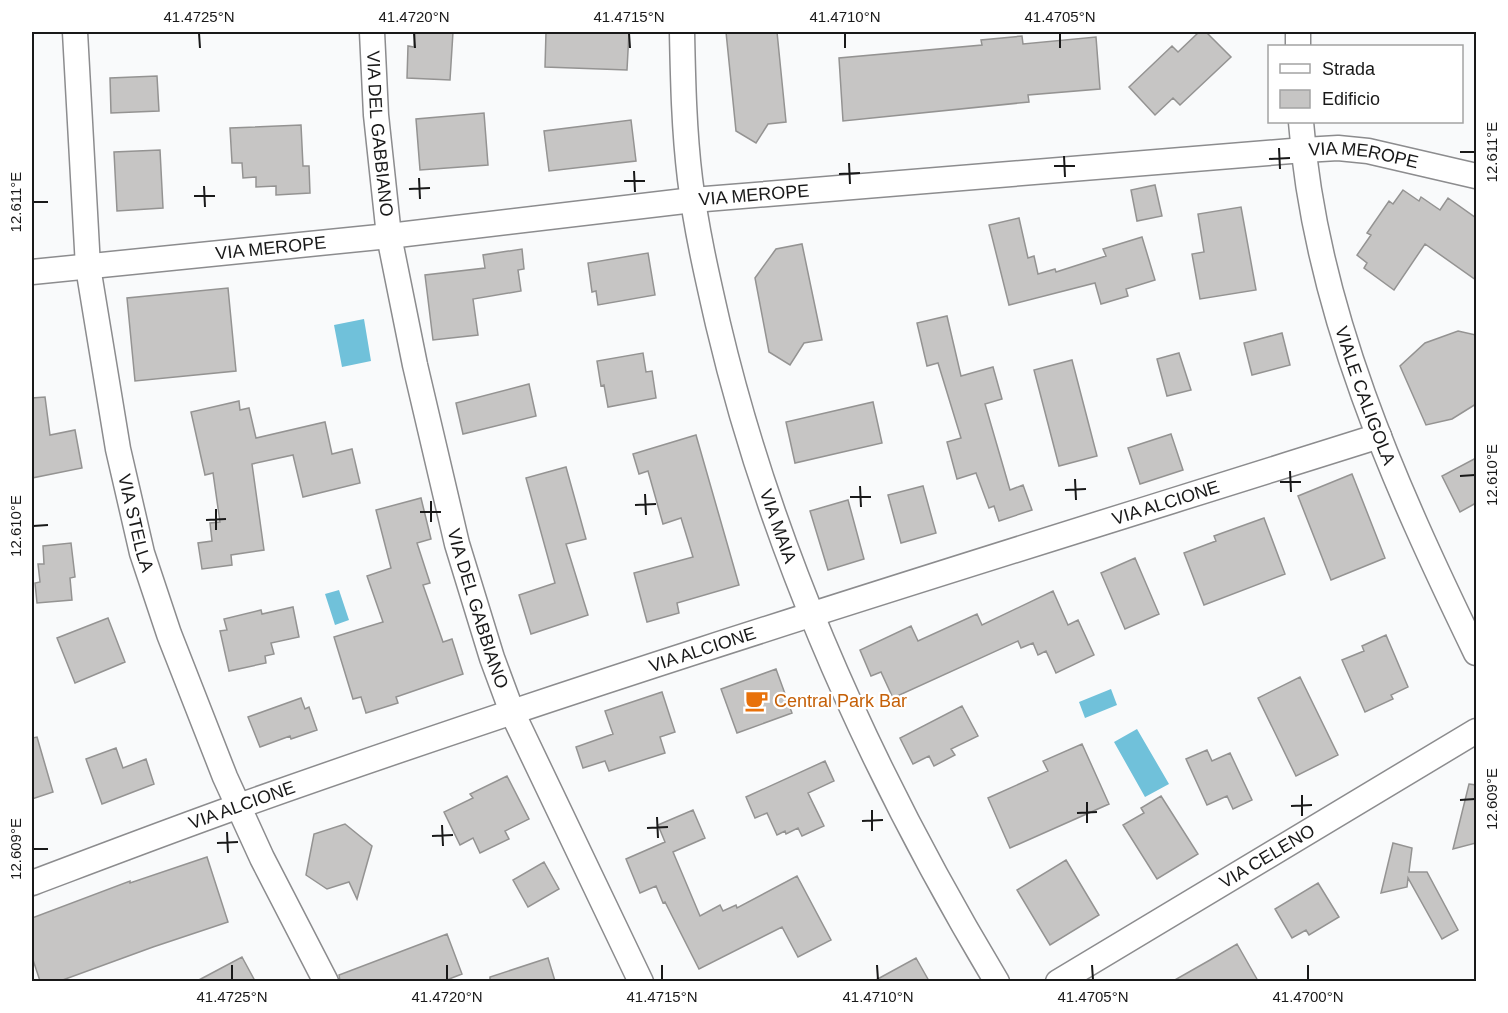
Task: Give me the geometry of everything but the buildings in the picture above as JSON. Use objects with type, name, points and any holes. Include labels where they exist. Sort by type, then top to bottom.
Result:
[{"type":"street","name":"VIA STELLA","points":[[75,32],[88,267],[118,449],[145,562],[169,634],[238,806],[326,981]]},
{"type":"street","name":"VIA DEL GABBIANO","points":[[372,32],[376,115],[389,236],[417,374],[457,544],[492,658],[512,712],[641,981]]},
{"type":"street","name":"VIA MAIA","points":[[682,32],[686,129],[693,200],[705,263],[741,411],[774,515],[837,677],[896,800],[943,889],[997,981]]},
{"type":"street","name":"VIALE CALIGOLA","points":[[1301,123],[1314,219],[1329,287],[1347,345],[1379,436],[1415,521],[1476,653]]},
{"type":"street","name":"VIA MEROPE","points":[[32,272],[389,236],[693,200],[1304,150],[1338,148],[1368,151],[1476,176]]},
{"type":"street","name":"VIA ALCIONE","points":[[32,883],[238,806],[512,712],[1379,436]]},
{"type":"street","name":"VIA CELENO","points":[[1058,981],[1476,731]]},
{"type":"water","points":[[364,319],[371,361],[342,367],[334,325]]},
{"type":"water","points":[[339,590],[349,620],[335,625],[325,594]]},
{"type":"water","points":[[1111,689],[1117,705],[1085,718],[1079,702]]},
{"type":"water","points":[[1137,729],[1169,784],[1145,797],[1114,742]]},
{"type":"place","name":"Central Park Bar","points":[[756,701]]}]
